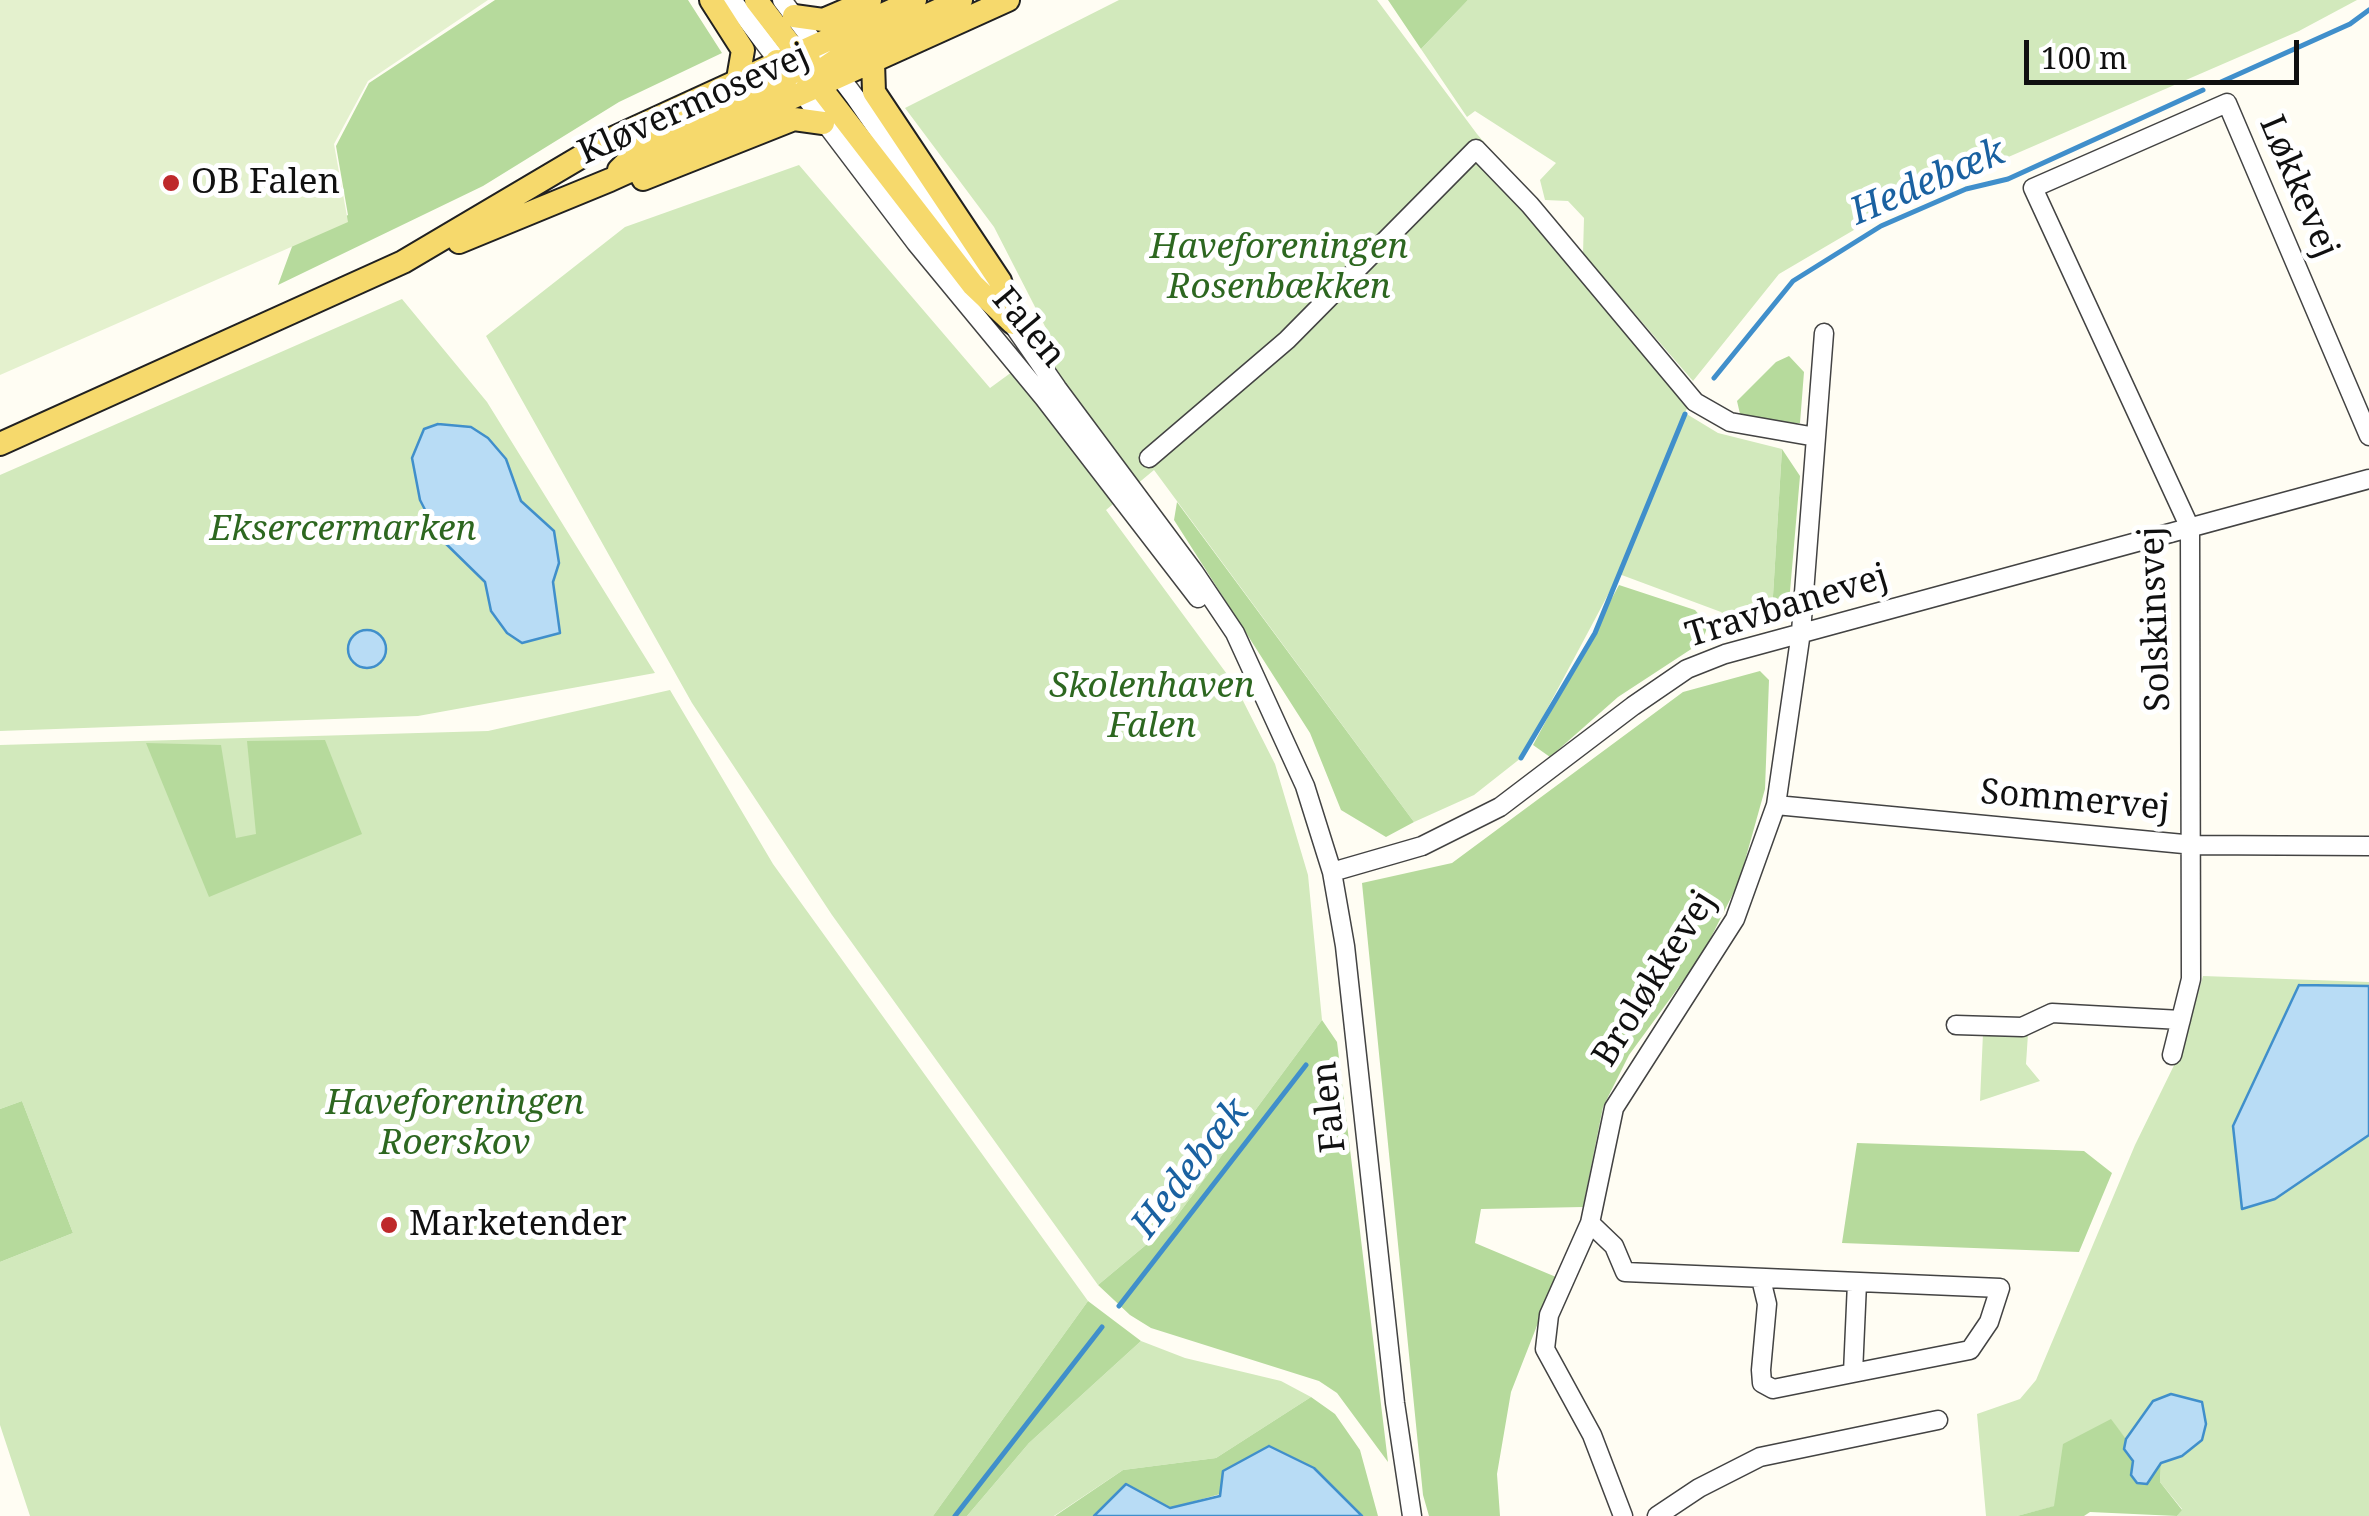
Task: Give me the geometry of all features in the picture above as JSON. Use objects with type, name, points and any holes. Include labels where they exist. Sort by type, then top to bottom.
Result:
[{"type":"main road","points":[[711,0],[743,50],[738,78]]},
{"type":"main road","points":[[756,0],[974,286],[1013,322]]},
{"type":"main road","points":[[788,8],[823,20],[870,0]]},
{"type":"main road","name":"Kløvermosevej","points":[[0,444],[404,262],[519,220],[610,180],[809,69],[915,0]]},
{"type":"main road","points":[[809,69],[962,0]]},
{"type":"main road","name":"Kløvermosevej","points":[[404,262],[611,139],[738,78],[873,62],[1008,0]]},
{"type":"main road","points":[[873,62],[874,92],[1000,281],[1013,322]]},
{"type":"main road","points":[[610,180],[651,178],[794,119],[823,123]]},
{"type":"street","name":"Falen","points":[[732,0],[809,69]]},
{"type":"street","name":"Falen","points":[[788,8],[823,123],[1184,579],[1267,703]]},
{"type":"street","name":"Løkkevej","points":[[2033,188],[2226,103],[2369,436]]},
{"type":"street","points":[[1149,458],[1295,332],[1476,149],[1530,205],[1694,402],[1730,422],[1816,438]]},
{"type":"street","name":"Solskinsvej","points":[[2033,188],[2190,528],[2194,845],[2191,978],[2172,1055]]},
{"type":"street","name":"Falen","points":[[1013,322],[1235,633],[1305,786],[1332,872],[1345,946],[1394,1403],[1412,1516]]},
{"type":"street","name":"Broløkkevej","points":[[1623,1516],[1592,1435],[1545,1349],[1549,1315],[1590,1223],[1614,1108],[1735,919],[1776,805],[1801,632],[1824,333]]},
{"type":"street","name":"Travbanevej","points":[[1332,872],[1422,846],[1500,807],[1688,669],[1801,632],[2369,479]]},
{"type":"street","name":"Sommervej","points":[[1776,805],[2194,845],[2369,846]]},
{"type":"street","points":[[1956,1025],[2022,1028],[2052,1012],[2181,1020]]},
{"type":"street","points":[[1590,1223],[1614,1246],[1625,1272],[2000,1288],[1988,1322],[1970,1350],[1772,1389],[1762,1383],[1767,1304],[1761,1279]]},
{"type":"street","points":[[1853,1373],[1858,1283]]},
{"type":"street","points":[[1657,1516],[1699,1488],[1760,1457],[1938,1420]]},
{"type":"green space","name":"OB Falen","points":[[0,0],[488,0],[368,81],[334,144],[348,222],[0,375]]},
{"type":"green space","points":[[495,0],[688,0],[722,53],[619,102],[483,186],[278,285],[293,244],[348,215],[336,146],[369,83]]},
{"type":"green space","name":"Haveforeningen Rosenbækken","points":[[1119,0],[1377,0],[1477,134],[1695,389],[1685,413],[1718,433],[1782,449],[1772,612],[1755,625],[1732,622],[1721,612],[1619,574],[1521,758],[1474,795],[1414,822],[1154,470],[1106,510],[1235,685],[1275,764],[1308,875],[1322,1020],[1171,1224],[1098,1285],[832,915],[692,703],[486,336],[625,227],[799,165],[990,388],[1053,342],[994,227],[905,108]]},
{"type":"green space","points":[[1388,0],[1468,0],[1421,49]]},
{"type":"green space","points":[[1468,0],[2357,0],[2299,31],[1893,207],[1779,274],[1693,381],[1583,254],[1584,218],[1568,201],[1545,200],[1540,180],[1556,163],[1475,111],[1467,117],[1421,49]]},
{"type":"green space","name":"Eksercermarken","points":[[402,299],[487,402],[655,673],[418,716],[0,731],[0,475]]},
{"type":"green space","points":[[1789,356],[1804,372],[1800,423],[1782,425],[1740,414],[1737,401],[1776,362]]},
{"type":"green space","points":[[1782,449],[1800,476],[1789,603],[1772,612]]},
{"type":"green space","points":[[1177,502],[1414,822],[1386,837],[1341,810],[1310,733],[1174,520]]},
{"type":"green space","points":[[1619,585],[1695,610],[1708,625],[1702,642],[1618,697],[1550,757],[1533,745]]},
{"type":"green space","points":[[1760,671],[1769,680],[1765,789],[1739,882],[1702,955],[1629,1055],[1603,1107],[1583,1207],[1481,1209],[1475,1243],[1556,1277],[1511,1392],[1497,1474],[1500,1516],[1429,1516],[1423,1495],[1362,883],[1452,863],[1683,692]]},
{"type":"green space","name":"Haveforeningen Roerskov","points":[[670,690],[773,864],[1088,1301],[933,1516],[30,1516],[0,1425],[0,1262],[73,1233],[22,1101],[0,1109],[0,745],[488,731]]},
{"type":"green space","points":[[325,740],[362,834],[209,897],[146,743],[221,745],[236,838],[256,834],[247,741]]},
{"type":"green space","points":[[2203,976],[2369,982],[2369,1516],[2177,1516],[2182,1509],[2160,1482],[2161,1463],[2182,1456],[2153,1401],[2126,1439],[2110,1420],[2055,1506],[2017,1516],[1986,1516],[1977,1414],[2020,1399],[2036,1380],[2135,1145],[2182,1049]]},
{"type":"green space","points":[[1322,1020],[1337,1042],[1388,1462],[1337,1393],[1319,1381],[1151,1328],[1130,1315],[1098,1285],[1171,1224]]},
{"type":"green space","points":[[1983,1033],[2028,1034],[2026,1064],[2040,1081],[1980,1101]]},
{"type":"green space","points":[[22,1101],[73,1233],[0,1262],[0,1109]]},
{"type":"green space","points":[[1857,1143],[2084,1151],[2112,1173],[2079,1252],[1842,1243]]},
{"type":"green space","points":[[1088,1301],[1141,1341],[1029,1443],[967,1516],[933,1516]]},
{"type":"green space","points":[[1141,1341],[1185,1358],[1281,1381],[1311,1397],[1216,1458],[1123,1470],[1054,1516],[967,1516],[1029,1443]]},
{"type":"green space","points":[[1311,1397],[1335,1414],[1360,1450],[1378,1516],[1362,1516],[1314,1468],[1170,1508],[1126,1484],[1094,1516],[1055,1516],[1123,1470],[1216,1458]]},
{"type":"green space","points":[[2111,1419],[2126,1439],[2124,1449],[2133,1461],[2131,1475],[2137,1482],[2147,1484],[2161,1463],[2160,1482],[2182,1510],[2177,1516],[2090,1512],[2084,1516],[2017,1516],[2054,1506],[2063,1444]]},
{"type":"water","points":[[438,424],[471,427],[488,438],[506,459],[521,501],[554,531],[559,563],[553,582],[560,633],[522,643],[507,633],[491,611],[485,582],[439,537],[420,500],[412,458],[424,429]]},
{"type":"water","points":[[367,630],[380,636],[386,649],[380,662],[367,668],[354,662],[348,649],[354,636]]},
{"type":"water","points":[[2299,985],[2369,986],[2369,1135],[2275,1199],[2242,1209],[2233,1126]]},
{"type":"water","points":[[2171,1394],[2202,1402],[2206,1424],[2202,1440],[2182,1456],[2161,1463],[2147,1484],[2137,1483],[2131,1475],[2133,1461],[2124,1449],[2126,1439],[2153,1401]]},
{"type":"water","points":[[1269,1446],[1314,1468],[1362,1516],[1094,1516],[1126,1484],[1170,1508],[1220,1496],[1223,1471]]},
{"type":"waterway","name":"Hedebæk","points":[[2221,82],[2350,24],[2369,10]]},
{"type":"waterway","name":"Hedebæk","points":[[1714,378],[1793,281],[1881,226],[1966,189],[2008,179],[2203,90]]},
{"type":"waterway","name":"Hedebæk","points":[[1521,758],[1595,633],[1685,414]]},
{"type":"waterway","name":"Hedebæk","points":[[1119,1306],[1306,1065]]},
{"type":"waterway","name":"Hedebæk","points":[[955,1516],[1102,1327]]},
{"type":"place","name":"OB Falen","points":[[171,183]]},
{"type":"place","name":"Marketender","points":[[389,1225]]},
{"type":"park label","name":"Skolenhaven Falen","points":[[1152,707]]}]
